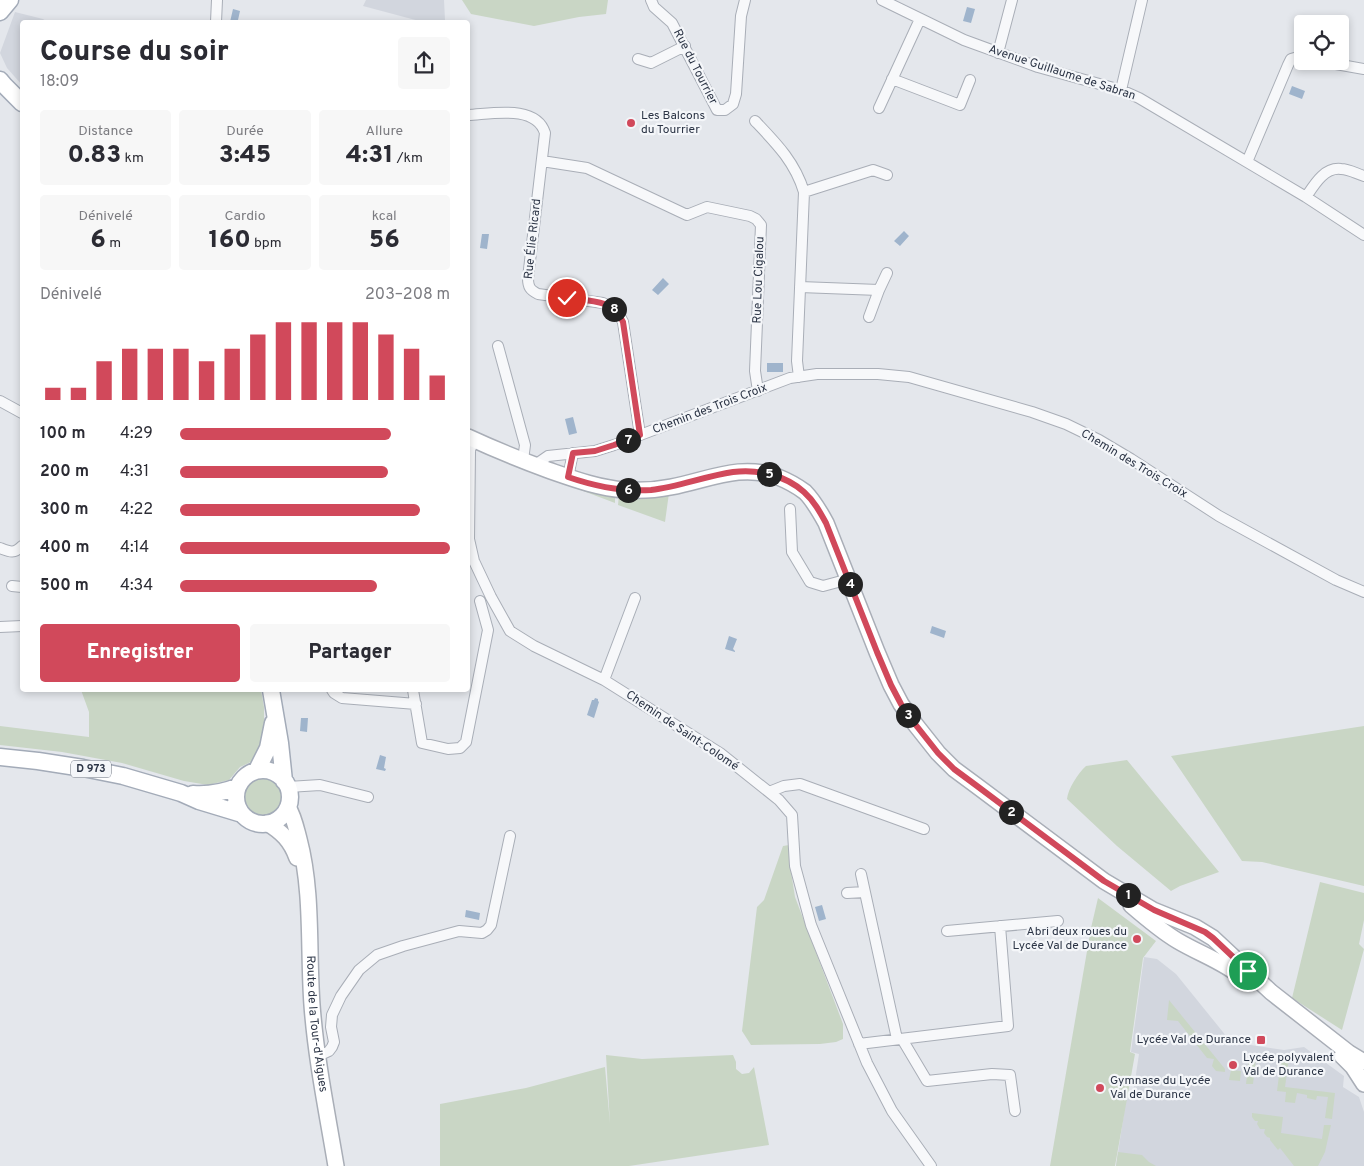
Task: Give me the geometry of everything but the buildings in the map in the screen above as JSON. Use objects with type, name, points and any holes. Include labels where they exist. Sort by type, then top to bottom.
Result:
[{"type":"main road","points":[[0,12],[10,0]]},
{"type":"main road","points":[[0,80],[20,101]]},
{"type":"main road","points":[[471,438],[529,463],[568,477],[606,487],[639,490],[671,487],[732,472],[752,471],[766,473],[792,483],[805,492],[817,506],[826,523],[891,685],[901,704],[928,742],[954,769],[1104,881],[1166,934],[1236,971],[1268,999],[1346,1059],[1364,1084]]},
{"type":"main road","points":[[271,692],[290,800],[283,815],[267,824],[253,822],[242,814],[236,801],[237,787],[245,776],[257,770],[272,771],[279,775],[286,784]]},
{"type":"main road","points":[[257,770],[268,748],[274,713]]},
{"type":"main road","name":"D 973","points":[[0,757],[38,761],[123,776],[242,814]]},
{"type":"main road","name":"D 973","points":[[181,793],[211,795],[237,787]]},
{"type":"main road","name":"Route de la Tour-d'Aigues","points":[[288,806],[292,814],[303,856],[306,880],[312,1004],[318,1056],[336,1166]]},
{"type":"main road","name":"Route de la Tour-d'Aigues","points":[[267,824],[286,837],[294,850],[306,880]]},
{"type":"main road","points":[[1104,881],[1154,910],[1209,935],[1271,992],[1356,1058],[1364,1062]]},
{"type":"street","points":[[216,20],[217,0]]},
{"type":"street","name":"Rue du Tourrier","points":[[652,0],[654,7],[672,23],[717,110],[725,110],[733,104],[736,94],[741,16],[746,0]]},
{"type":"street","name":"Avenue Guillaume de Sabran","points":[[882,0],[895,3],[920,19],[964,40],[998,53],[1072,77],[1121,90],[1139,98],[1306,197],[1364,235]]},
{"type":"street","points":[[998,53],[1012,0]]},
{"type":"street","points":[[1121,90],[1142,0]]},
{"type":"street","points":[[879,108],[920,19]]},
{"type":"street","points":[[638,60],[651,64],[684,46]]},
{"type":"street","points":[[1247,162],[1288,65],[1291,59],[1294,58]]},
{"type":"street","points":[[1349,66],[1364,69]]},
{"type":"street","points":[[892,79],[960,105],[970,80]]},
{"type":"street","name":"Rue Élie Ricard","points":[[470,116],[514,113],[531,116],[539,122],[545,133],[528,286],[538,294],[603,303],[612,307],[620,314],[623,322],[640,435]]},
{"type":"street","points":[[755,121],[790,160],[800,179],[804,192],[797,361],[799,377]]},
{"type":"street","name":"Rue Lou Cigalou","points":[[542,161],[587,168],[687,215],[707,207],[756,219],[760,225],[755,371],[758,391]]},
{"type":"street","points":[[1306,197],[1323,175],[1333,170],[1342,169],[1364,176]]},
{"type":"street","points":[[804,192],[873,170],[886,175]]},
{"type":"street","points":[[869,317],[887,273]]},
{"type":"street","points":[[800,287],[879,290]]},
{"type":"street","points":[[498,346],[529,463]]},
{"type":"street","name":"Chemin des Trois Croix","points":[[529,463],[548,456],[595,451],[614,445],[790,378],[817,374],[878,374],[909,378],[1032,412],[1066,424],[1131,459],[1219,516],[1336,580],[1364,592]]},
{"type":"street","points":[[0,401],[20,412]]},
{"type":"street","points":[[568,477],[573,453]]},
{"type":"street","points":[[790,509],[792,552],[810,582],[823,586],[848,579]]},
{"type":"street","name":"Chemin de Saint-Colomé","points":[[470,546],[474,561],[490,598],[510,631],[534,646],[604,680],[720,753],[779,800],[792,815],[795,866],[811,925],[867,1063],[892,1111],[931,1166]]},
{"type":"street","points":[[0,548],[8,552],[17,551],[20,548]]},
{"type":"street","points":[[604,680],[635,598]]},
{"type":"street","points":[[413,692],[422,743],[448,749],[460,748],[466,742],[488,630],[480,601]]},
{"type":"street","points":[[0,627],[20,626]]},
{"type":"street","points":[[333,692],[342,698],[416,704]]},
{"type":"street","points":[[286,784],[320,785],[368,797]]},
{"type":"street","points":[[769,792],[784,786],[800,784],[924,829]]},
{"type":"street","points":[[318,1056],[329,1051],[334,1042],[331,1027],[332,1014],[341,996],[359,970],[377,955],[459,931],[482,933],[487,930],[490,925],[510,836]]},
{"type":"street","points":[[861,874],[899,1039],[927,1081],[992,1074],[1010,1075],[1015,1111]]},
{"type":"street","points":[[847,893],[864,892]]},
{"type":"street","points":[[947,931],[1058,922]]},
{"type":"street","points":[[860,1044],[1008,1026],[1000,926]]},
{"type":"shaded area","points":[[366,0],[444,0],[445,20],[416,20],[363,6]]},
{"type":"shaded area","points":[[15,12],[44,20],[20,20],[20,83],[7,68],[0,53]]},
{"type":"shaded area","name":"Lycée polyvalent Val de Durance","points":[[1144,957],[1157,959],[1176,974],[1231,1042],[1284,1050],[1304,1047],[1344,1076],[1343,1087],[1359,1097],[1364,1112],[1364,1166],[1116,1166],[1127,1093],[1133,1094],[1139,1054],[1131,1052]]},
{"type":"green space","points":[[462,0],[608,0],[606,14],[534,26],[471,14]]},
{"type":"green space","points":[[572,483],[615,494],[615,503],[570,486]]},
{"type":"green space","points":[[657,493],[669,493],[665,522],[618,505],[619,494],[625,498],[652,498]]},
{"type":"green space","points":[[82,692],[261,692],[264,707],[264,729],[261,751],[253,761],[240,767],[229,780],[208,785],[184,781],[122,763],[62,752],[0,745],[0,726],[89,737],[89,712]]},
{"type":"green space","points":[[1364,726],[1364,886],[1262,862],[1242,861],[1171,756]]},
{"type":"green space","points":[[1127,760],[1219,872],[1171,891],[1117,846],[1067,799],[1074,781],[1086,766]]},
{"type":"green space","points":[[263,778],[277,783],[282,797],[277,811],[263,816],[249,811],[244,797],[249,783]]},
{"type":"green space","points":[[789,845],[789,859],[795,897],[843,1024],[843,1039],[820,1044],[751,1045],[742,1031],[757,907],[764,900],[783,846]]},
{"type":"green space","points":[[1320,882],[1364,893],[1364,920],[1359,944],[1364,949],[1342,1030],[1292,998]]},
{"type":"green space","points":[[1098,898],[1156,941],[1143,958],[1130,1052],[1135,1054],[1115,1166],[1050,1166],[1091,928]]},
{"type":"green space","points":[[1169,1000],[1225,1069],[1225,1072],[1216,1071],[1212,1066],[1214,1059],[1207,1058],[1178,1021],[1167,1020]]},
{"type":"green space","points":[[606,1055],[642,1059],[733,1055],[736,1069],[742,1074],[749,1073],[754,1067],[769,1145],[629,1166],[440,1166],[440,1104],[526,1088],[605,1067],[610,1124]]},
{"type":"green space","points":[[1249,1058],[1256,1059],[1253,1084],[1246,1084]]},
{"type":"green space","points":[[1289,1059],[1285,1087],[1335,1093],[1332,1119],[1325,1118],[1328,1097],[1317,1096],[1316,1100],[1307,1098],[1307,1095],[1297,1093],[1295,1103],[1285,1102],[1286,1092],[1277,1091],[1281,1060]]},
{"type":"green space","points":[[1231,1070],[1241,1071],[1240,1081],[1229,1080]]},
{"type":"green space","points":[[1252,1113],[1283,1117],[1281,1133],[1322,1139],[1324,1125],[1331,1125],[1325,1152],[1318,1166],[1294,1166],[1280,1148],[1278,1150],[1270,1138],[1267,1137],[1264,1133],[1265,1129],[1260,1129],[1257,1124],[1258,1121],[1255,1121],[1252,1117]]},
{"type":"green space","points":[[1118,1152],[1142,1155],[1156,1166],[1116,1166]]},
{"type":"water","points":[[967,7],[975,9],[971,23],[963,21]]},
{"type":"water","points":[[233,9],[240,11],[238,20],[230,20]]},
{"type":"water","points":[[1292,86],[1305,91],[1302,99],[1289,94]]},
{"type":"water","points":[[904,231],[909,236],[900,246],[894,241]]},
{"type":"water","points":[[482,234],[489,234],[487,249],[480,248]]},
{"type":"water","points":[[663,278],[669,284],[658,295],[652,290]]},
{"type":"water","points":[[767,363],[783,363],[783,372],[767,372]]},
{"type":"water","points":[[573,417],[577,433],[569,435],[565,419]]},
{"type":"water","points":[[932,626],[946,631],[944,638],[930,633]]},
{"type":"water","points":[[729,636],[737,639],[733,649],[735,652],[725,649]]},
{"type":"water","points":[[595,698],[599,702],[594,718],[587,715],[592,700]]},
{"type":"water","points":[[301,718],[308,718],[307,732],[300,731]]},
{"type":"water","points":[[380,755],[386,757],[385,771],[376,769]]},
{"type":"water","points":[[822,905],[826,919],[819,921],[815,907]]},
{"type":"water","points":[[466,910],[480,913],[479,920],[465,917]]},
{"type":"place","name":"Les Balcons du Tourrier","points":[[631,123]]},
{"type":"place","name":"Abri deux roues du Lycée Val de Durance","points":[[1137,939]]},
{"type":"place","name":"Lycée Val de Durance","points":[[1261,1040]]},
{"type":"place","name":"Lycée polyvalent Val de Durance","points":[[1233,1065]]},
{"type":"place","name":"Gymnase du Lycée Val de Durance","points":[[1100,1088]]},
{"type":"route","points":[[567,298],[603,303],[612,307],[620,314],[623,322],[640,435],[595,451],[573,453],[568,477],[606,487],[627,490],[650,490],[671,487],[732,472],[752,471],[766,473],[782,479],[805,492],[817,506],[826,523],[891,685],[901,704],[938,753],[954,769],[1104,881],[1154,910],[1205,932],[1248,971]]}]
